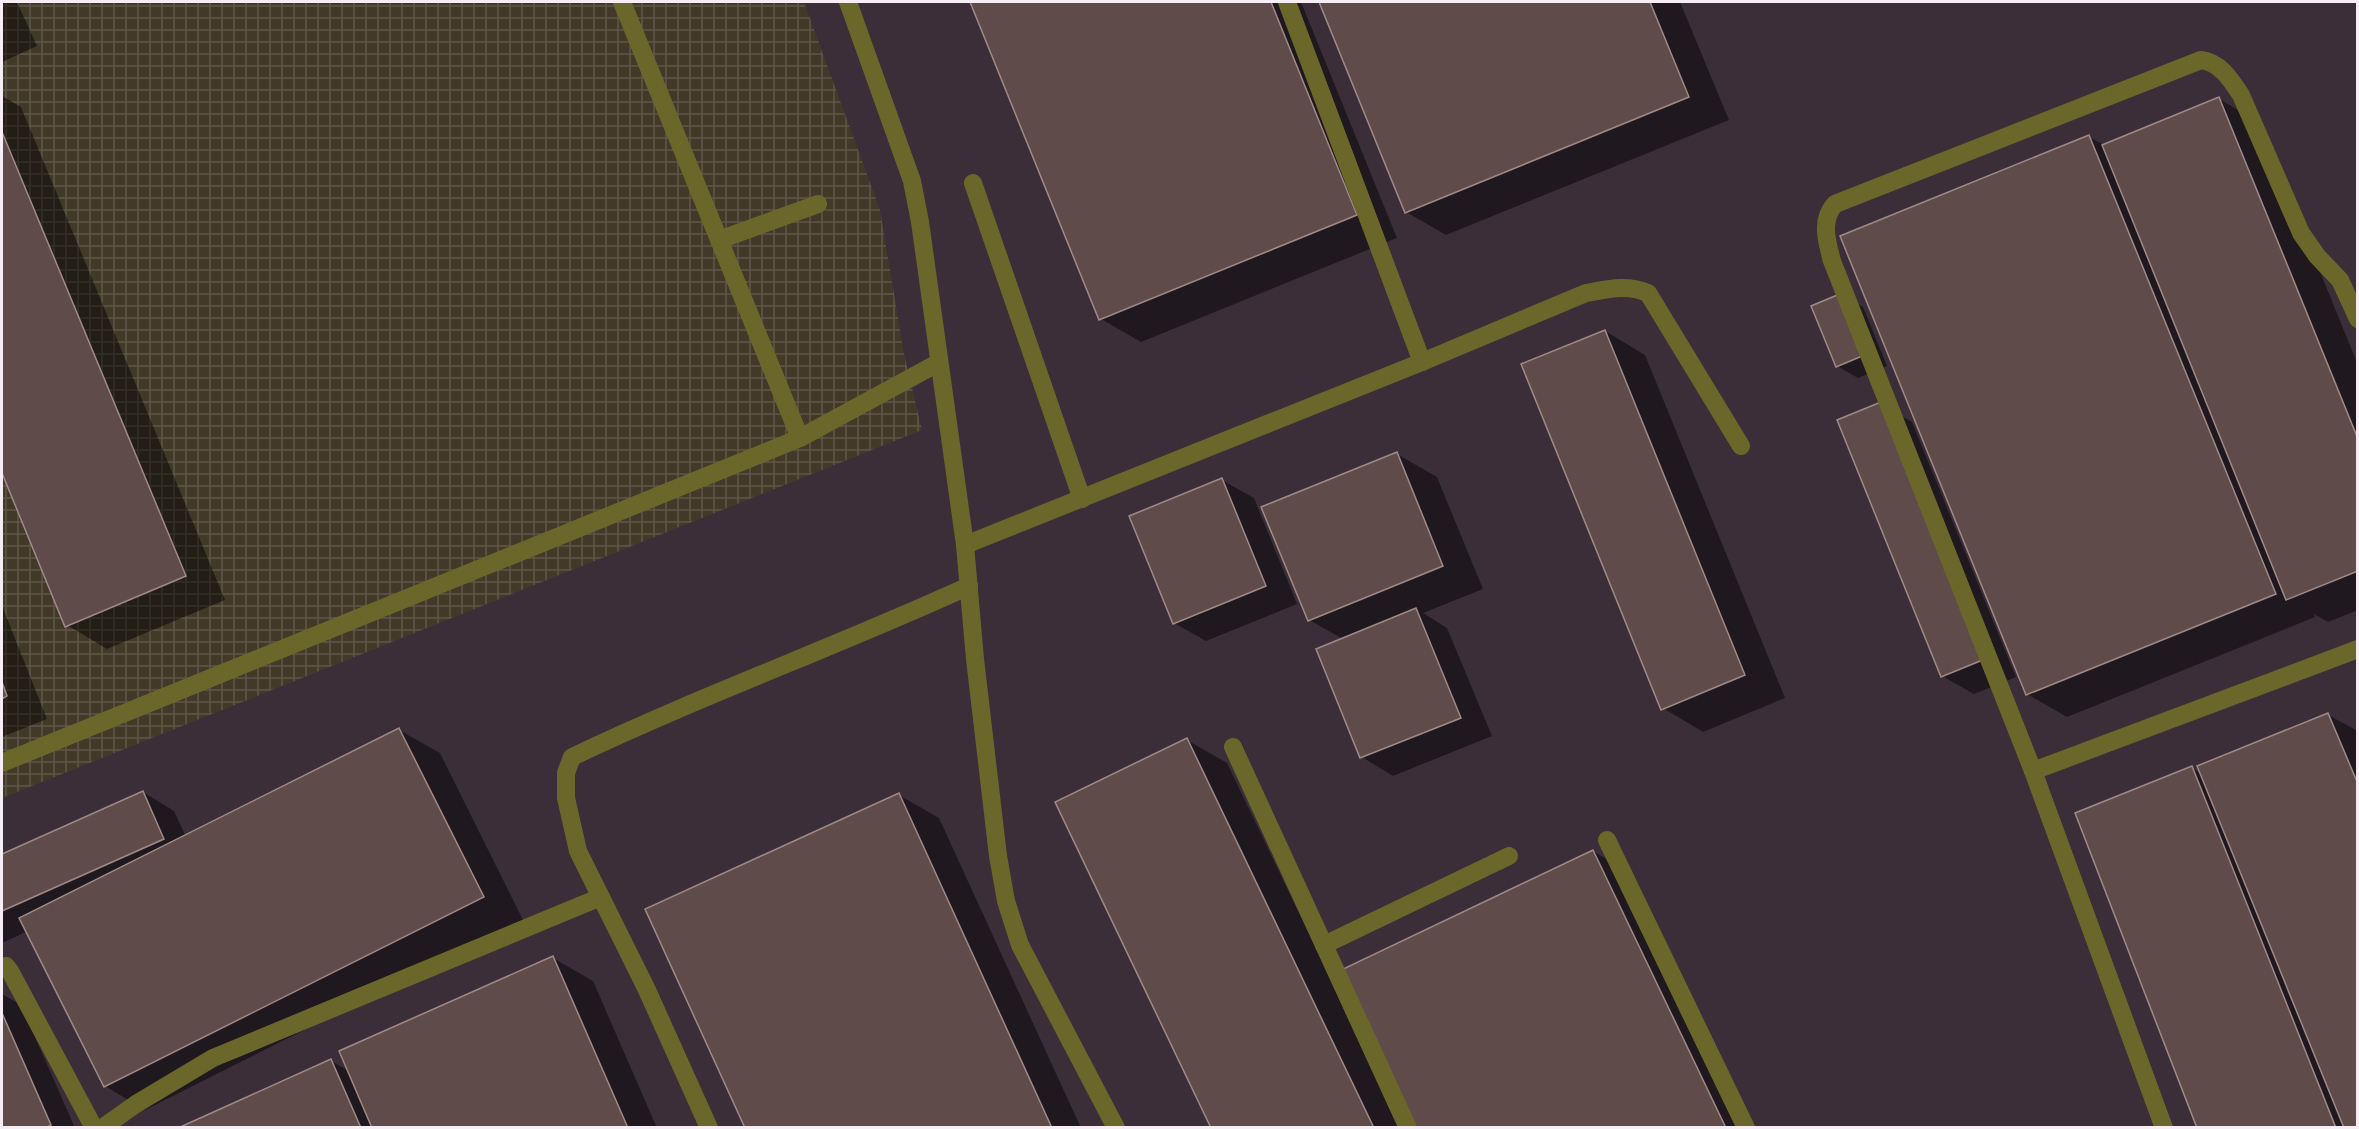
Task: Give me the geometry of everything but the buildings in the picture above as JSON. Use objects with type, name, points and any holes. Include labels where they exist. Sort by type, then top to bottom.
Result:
[{"type":"lane","points":[[622,2],[800,438]]},
{"type":"lane","points":[[848,2],[912,182],[920,222],[965,545],[998,856],[1006,901],[1020,945],[1116,1128]]},
{"type":"lane","points":[[1287,2],[1422,362]]},
{"type":"lane","points":[[2164,1128],[2033,771],[1832,261],[1826,238],[1830,210],[1835,204],[2201,60],[2208,61],[2231,79],[2241,94],[2301,233],[2340,280],[2358,319]]},
{"type":"lane","points":[[973,183],[1082,499]]},
{"type":"lane","points":[[719,240],[818,204]]},
{"type":"lane","points":[[965,545],[1422,362],[1586,293],[1615,287],[1635,288],[1648,293],[1741,446]]},
{"type":"lane","points":[[2,763],[800,438],[938,363]]},
{"type":"lane","points":[[709,1128],[646,990],[578,851],[566,798],[566,773],[572,757],[628,730],[808,656],[969,586]]},
{"type":"lane","points":[[2033,771],[2357,649]]},
{"type":"lane","points":[[1233,747],[1408,1128]]},
{"type":"lane","points":[[1607,840],[1746,1128]]},
{"type":"lane","points":[[1324,945],[1509,856]]},
{"type":"lane","points":[[102,1128],[213,1058],[601,897]]},
{"type":"lane","points":[[2,967],[6,966],[10,971],[94,1128]]},
{"type":"shaded area","points":[[2,2],[804,2],[880,210],[904,354],[922,430],[2,798]]}]
